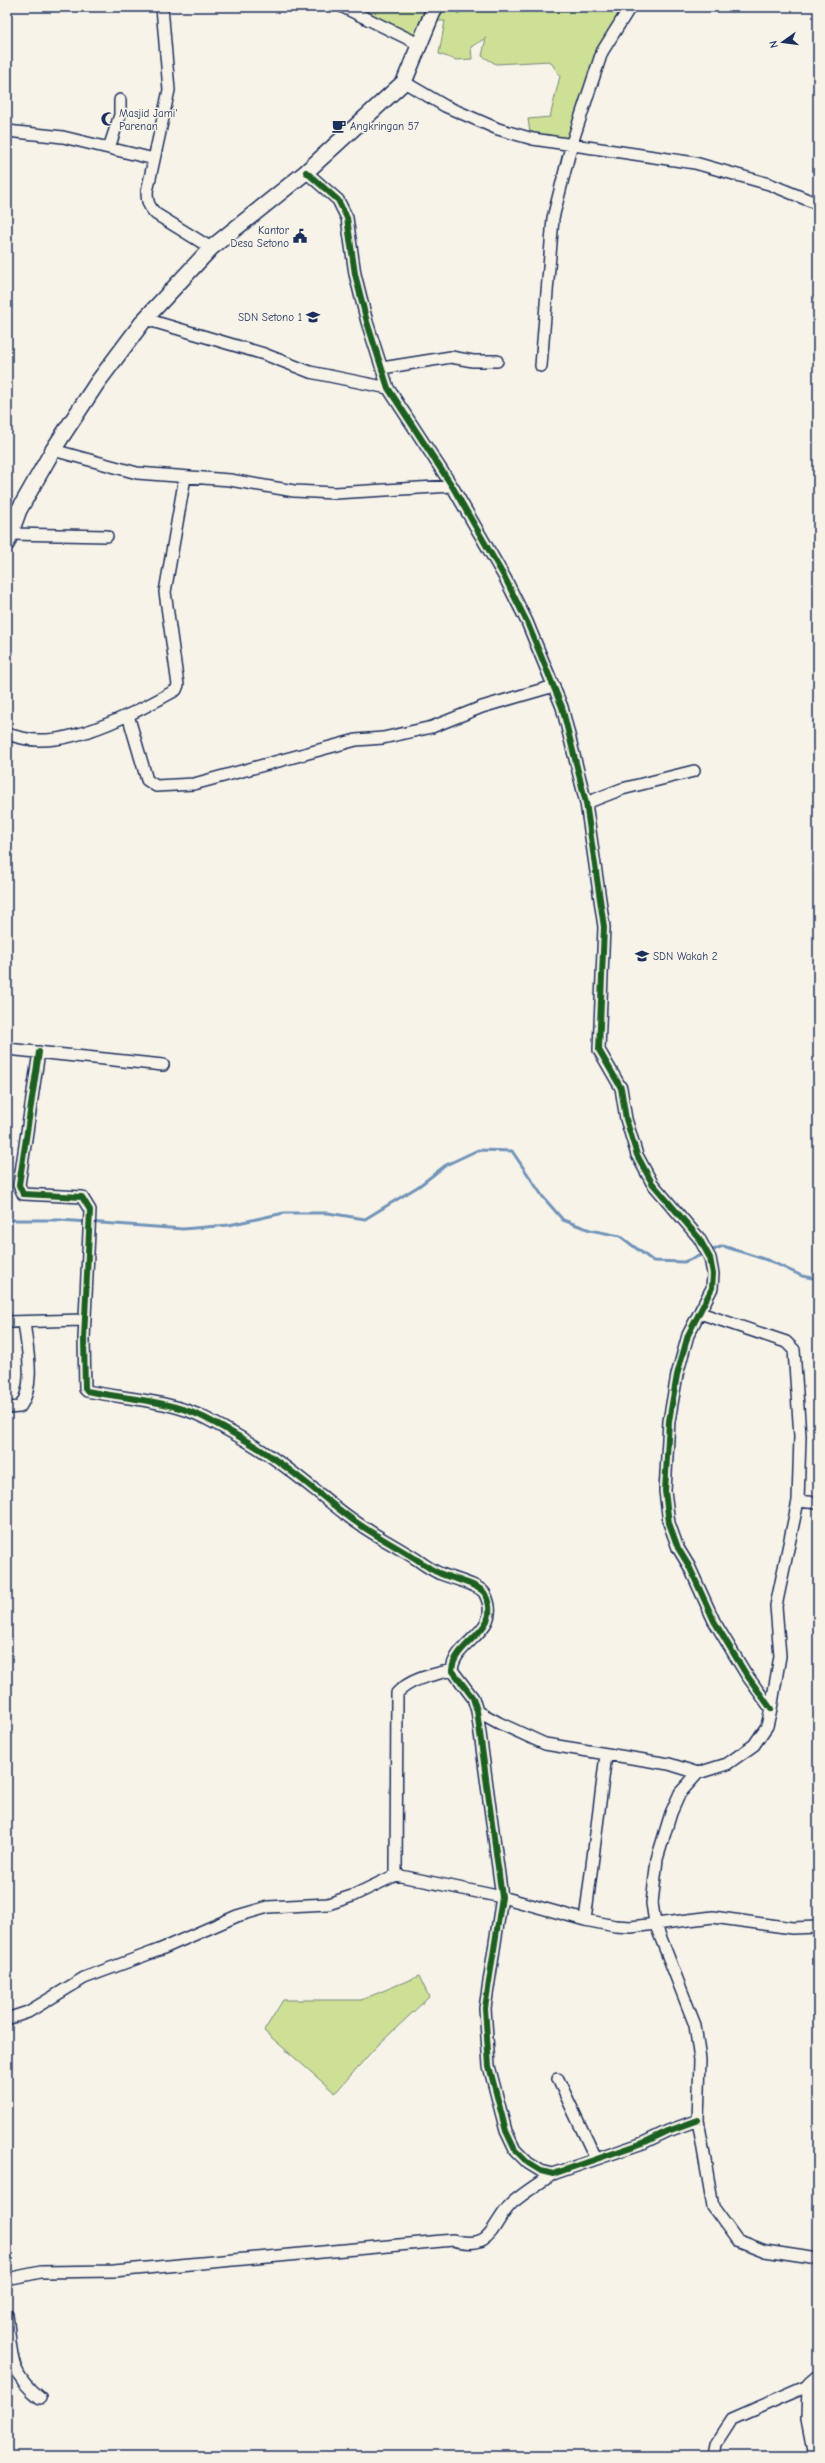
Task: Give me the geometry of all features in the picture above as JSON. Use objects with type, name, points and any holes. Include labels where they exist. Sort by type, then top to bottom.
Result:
[{"type":"main road","points":[[8,539],[19,510],[52,450],[97,383],[145,320],[211,248],[306,172],[404,82],[421,45],[435,7]]},
{"type":"main road","points":[[814,2381],[809,2420],[816,2456]]},
{"type":"street","points":[[162,7],[168,90],[147,192],[150,208],[211,248]]},
{"type":"street","points":[[343,7],[421,45]]},
{"type":"street","points":[[542,366],[553,218],[572,143],[602,52],[630,7]]},
{"type":"street","points":[[404,82],[446,106],[498,129],[533,139],[572,143],[695,162],[769,184],[818,204]]},
{"type":"street","points":[[108,148],[120,115],[120,100]]},
{"type":"street","points":[[7,131],[63,138],[154,158]]},
{"type":"street","points":[[306,172],[338,200],[343,208],[350,230],[355,274],[388,388],[452,486],[505,578],[554,686],[566,722],[586,803],[604,927],[598,1050],[620,1088],[627,1127],[637,1155],[652,1183],[699,1238],[710,1258],[713,1274],[712,1288],[688,1335],[677,1375],[669,1421],[665,1491],[669,1523],[678,1548],[689,1566],[714,1621],[746,1674],[771,1708]]},
{"type":"street","points":[[145,320],[264,354],[310,372],[388,388]]},
{"type":"street","points":[[382,368],[451,357],[473,361],[497,361]]},
{"type":"street","points":[[52,450],[137,473],[230,480],[294,491],[335,493],[452,486]]},
{"type":"street","points":[[7,734],[38,740],[54,739],[80,733],[128,714],[176,690],[178,685],[165,592],[185,477]]},
{"type":"street","points":[[8,539],[107,536]]},
{"type":"street","points":[[128,714],[147,780],[156,786],[167,787],[194,784],[231,775],[356,740],[383,738],[432,727],[482,707],[554,686]]},
{"type":"street","points":[[586,803],[622,789],[694,771]]},
{"type":"street","points":[[7,1050],[163,1065]]},
{"type":"street","points":[[39,1052],[19,1185],[23,1194],[76,1196],[82,1197],[88,1204],[91,1226],[85,1320],[84,1385],[87,1392],[121,1396],[185,1411],[204,1418],[279,1462],[350,1518],[438,1573],[477,1587],[484,1592],[490,1608],[487,1622],[478,1635],[458,1653],[453,1660],[452,1670],[473,1698],[478,1711],[502,1897],[485,2008],[489,2066],[506,2132],[515,2150],[528,2163],[541,2171],[553,2174]]},
{"type":"street","points":[[700,1314],[786,1342],[794,1350],[800,1436],[798,1501],[776,1606],[780,1656],[767,1726],[754,1745],[727,1764],[698,1773],[680,1793],[671,1813],[657,1859],[653,1890],[655,1923],[695,2025],[700,2060],[698,2120],[713,2207],[737,2240],[765,2251],[818,2259]]},
{"type":"street","points":[[7,1322],[85,1320]]},
{"type":"street","points":[[7,1408],[20,1407],[27,1395],[28,1363],[24,1322]]},
{"type":"street","points":[[798,1501],[818,1503]]},
{"type":"street","points":[[396,1875],[397,1693],[406,1684],[419,1678],[452,1670]]},
{"type":"street","points":[[478,1711],[499,1723],[545,1744],[669,1764],[698,1773]]},
{"type":"street","points":[[585,1920],[606,1755]]},
{"type":"street","points":[[7,2019],[28,2012],[84,1978],[159,1950],[237,1916],[268,1907],[328,1904],[352,1896],[396,1875],[502,1897],[585,1920],[631,1928],[655,1923],[713,1917],[792,1928],[818,1927]]},
{"type":"street","points":[[558,2079],[596,2159]]},
{"type":"street","points":[[7,2279],[41,2272],[114,2271],[453,2240],[466,2243],[478,2242],[489,2236],[502,2215],[512,2204],[553,2174],[643,2143],[698,2120]]},
{"type":"street","points":[[7,2315],[13,2364],[16,2374],[27,2388],[40,2398]]},
{"type":"street","points":[[714,2456],[716,2444],[732,2419],[814,2381]]},
{"type":"green space","points":[[350,7],[425,7],[414,37]]},
{"type":"green space","points":[[441,7],[453,7],[459,15],[458,7],[629,7],[602,52],[572,143],[530,133],[528,119],[550,117],[560,76],[550,61],[496,64],[482,56],[486,38],[471,47],[472,59],[456,60],[439,54],[445,21],[436,21]]},
{"type":"green space","points":[[419,1976],[429,1997],[374,2049],[335,2093],[264,2031],[283,2000],[361,2000]]},
{"type":"waterway","points":[[7,1220],[60,1220],[183,1229],[229,1225],[284,1213],[328,1213],[365,1219],[419,1186],[446,1165],[478,1150],[512,1151],[543,1197],[563,1220],[590,1230],[620,1236],[653,1261],[684,1262],[723,1246],[770,1261],[802,1276],[818,1279]]},
{"type":"cycle path","points":[[306,172],[338,200],[347,218],[355,274],[367,322],[388,388],[452,486],[505,578],[527,622],[562,707],[586,803],[604,927],[599,1050],[621,1088],[626,1119],[637,1155],[652,1183],[699,1238],[710,1258],[713,1274],[712,1288],[688,1335],[677,1375],[669,1421],[665,1491],[669,1523],[678,1548],[689,1566],[714,1621],[746,1674],[771,1709]]},
{"type":"cycle path","points":[[39,1052],[19,1185],[23,1194],[82,1197],[90,1210],[84,1339],[85,1389],[87,1391],[102,1394],[177,1407],[205,1418],[243,1439],[271,1457],[298,1476],[357,1523],[374,1534],[433,1570],[471,1584],[482,1590],[485,1594],[489,1607],[488,1618],[484,1627],[461,1650],[455,1659],[452,1670],[473,1698],[477,1711],[502,1897],[485,2008],[489,2066],[506,2131],[515,2150],[528,2163],[541,2171],[553,2174],[643,2143],[668,2131],[698,2120]]},
{"type":"place","name":"Masjid Jami' Parenan","points":[[108,119]]},
{"type":"place","name":"Angkringan 57","points":[[339,126]]},
{"type":"place","name":"Kantor Desa Setono","points":[[300,236]]},
{"type":"place","name":"SDN Setono 1","points":[[313,317]]},
{"type":"place","name":"SDN Wakah 2","points":[[642,956]]}]
